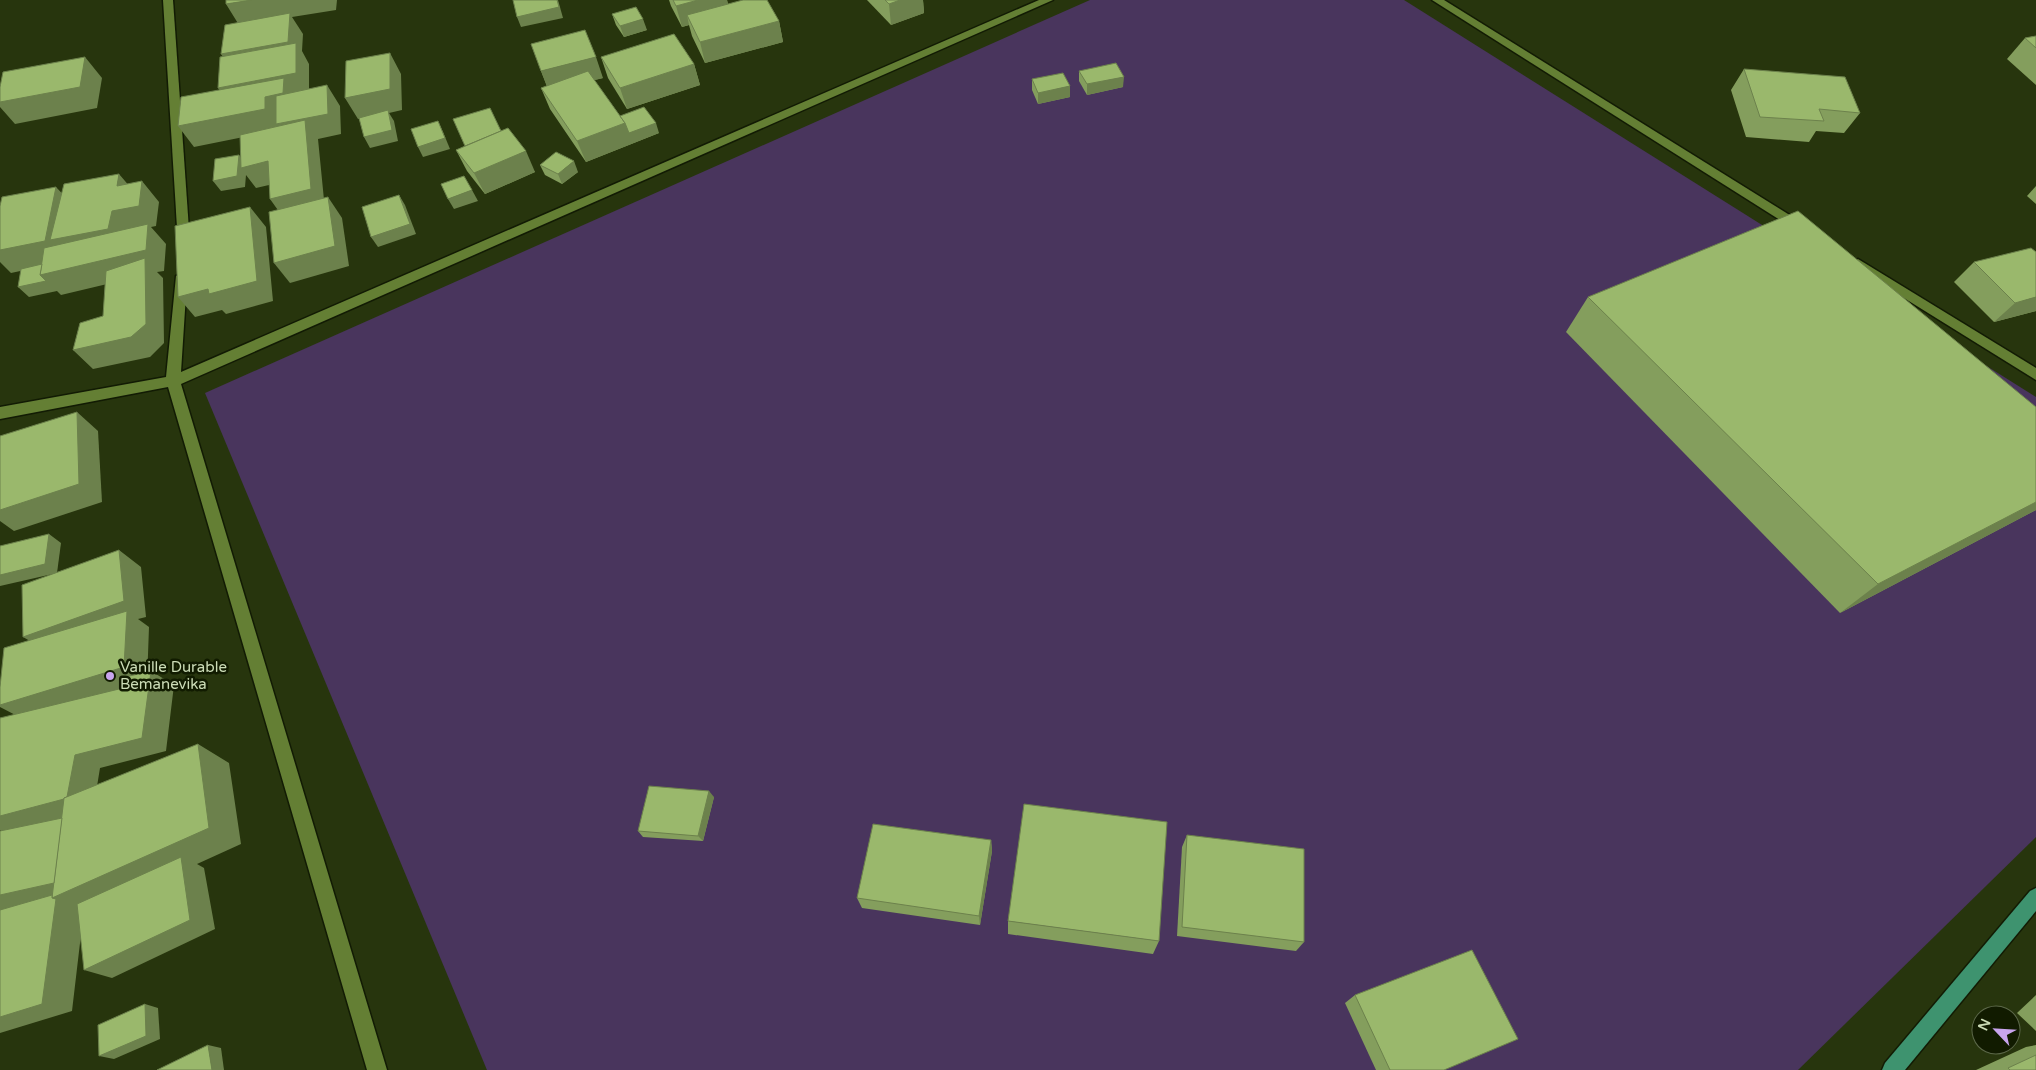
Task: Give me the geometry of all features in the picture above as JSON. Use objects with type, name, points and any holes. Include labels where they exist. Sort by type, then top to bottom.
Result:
[{"type":"main road","points":[[1892,1070],[2036,897]]},
{"type":"street","points":[[168,0],[182,260],[172,380],[377,1070]]},
{"type":"street","points":[[0,413],[172,380],[1048,0]]},
{"type":"street","points":[[1437,0],[1808,232]]},
{"type":"street","points":[[1850,259],[2036,375]]},
{"type":"shaded area","points":[[1090,0],[1404,0],[2036,397],[2036,837],[1798,1070],[487,1070],[205,393]]},
{"type":"building","points":[[226,0],[252,0],[226,4]]},
{"type":"building","points":[[513,0],[557,0],[559,7],[517,17]]},
{"type":"building","points":[[673,0],[698,0],[676,6]]},
{"type":"building","points":[[743,0],[767,0],[779,21],[700,42],[687,15]]},
{"type":"building","points":[[885,0],[900,0],[889,4]]},
{"type":"building","points":[[636,7],[643,19],[620,26],[612,14]]},
{"type":"building","points":[[290,13],[288,42],[221,54],[225,25]]},
{"type":"building","points":[[585,30],[596,57],[541,71],[531,44]]},
{"type":"building","points":[[674,34],[694,64],[620,88],[601,57]]},
{"type":"building","points":[[2036,36],[2036,48],[2025,38]]},
{"type":"building","points":[[296,43],[296,73],[218,88],[220,57]]},
{"type":"building","points":[[390,53],[390,89],[345,98],[346,61]]},
{"type":"building","points":[[85,57],[80,87],[0,102],[3,72]]},
{"type":"building","points":[[1116,63],[1124,77],[1087,84],[1079,71]]},
{"type":"building","points":[[1744,69],[1845,77],[1860,113],[1819,109],[1824,121],[1760,117]]},
{"type":"building","points":[[588,71],[625,123],[577,141],[541,88]]},
{"type":"building","points":[[1063,73],[1070,86],[1038,93],[1032,79]]},
{"type":"building","points":[[284,78],[283,93],[265,97],[265,109],[178,126],[181,97]]},
{"type":"building","points":[[327,85],[328,114],[276,124],[276,96]]},
{"type":"building","points":[[644,107],[656,123],[629,133],[620,116]]},
{"type":"building","points":[[490,108],[501,131],[465,146],[453,119]]},
{"type":"building","points":[[388,110],[392,130],[364,137],[359,118]]},
{"type":"building","points":[[305,120],[311,189],[270,199],[268,161],[241,168],[240,135]]},
{"type":"building","points":[[438,121],[445,138],[418,147],[411,129]]},
{"type":"building","points":[[508,128],[526,151],[474,173],[456,150]]},
{"type":"building","points":[[556,152],[574,161],[558,174],[540,165]]},
{"type":"building","points":[[239,155],[237,176],[213,181],[215,159]]},
{"type":"building","points":[[119,174],[117,186],[142,181],[139,206],[112,211],[108,229],[50,240],[64,184]]},
{"type":"building","points":[[464,176],[472,190],[448,199],[441,184]]},
{"type":"building","points":[[56,187],[45,241],[0,250],[0,206],[2,197]]},
{"type":"building","points":[[399,195],[410,224],[371,237],[362,207]]},
{"type":"building","points":[[328,197],[335,246],[274,263],[269,212]]},
{"type":"building","points":[[250,207],[257,281],[209,294],[208,289],[178,297],[175,226]]},
{"type":"building","points":[[1798,211],[2036,407],[2036,502],[1878,584],[1588,297]]},
{"type":"building","points":[[148,224],[146,250],[40,275],[44,248]]},
{"type":"building","points":[[2031,248],[2036,252],[2036,297],[2015,303],[1974,262]]},
{"type":"building","points":[[145,258],[146,324],[131,337],[73,350],[80,323],[103,316],[106,271]]},
{"type":"building","points":[[42,264],[40,275],[46,281],[18,287],[21,269]]},
{"type":"building","points":[[77,412],[79,484],[0,510],[0,436]]},
{"type":"building","points":[[49,534],[45,564],[0,575],[0,546]]},
{"type":"building","points":[[119,550],[124,601],[23,637],[22,585]]},
{"type":"building","points":[[127,611],[124,667],[0,705],[4,648]]},
{"type":"building","points":[[151,671],[142,738],[75,755],[67,797],[0,816],[0,718],[119,689],[121,678]]},
{"type":"building","points":[[198,744],[209,828],[52,898],[64,798]]},
{"type":"building","points":[[649,786],[709,791],[698,836],[638,831]]},
{"type":"building","points":[[1024,804],[1167,822],[1159,941],[1008,921]]},
{"type":"building","points":[[62,818],[54,883],[0,895],[0,831]]},
{"type":"building","points":[[873,824],[991,840],[979,916],[857,898]]},
{"type":"building","points":[[1187,835],[1304,849],[1304,942],[1182,927]]},
{"type":"building","points":[[181,857],[190,920],[84,970],[77,904]]},
{"type":"building","points":[[52,895],[52,898],[56,899],[42,1004],[0,1017],[0,910]]},
{"type":"building","points":[[1472,950],[1518,1039],[1444,1070],[1390,1070],[1355,995]]},
{"type":"building","points":[[145,1004],[146,1036],[99,1056],[98,1025]]},
{"type":"building","points":[[208,1045],[212,1070],[157,1070]]},
{"type":"building","points":[[2036,1055],[2036,1070],[2010,1070],[2008,1068]]},
{"type":"place","name":"Vanille Durable Bemanevika","points":[[110,676]]}]
